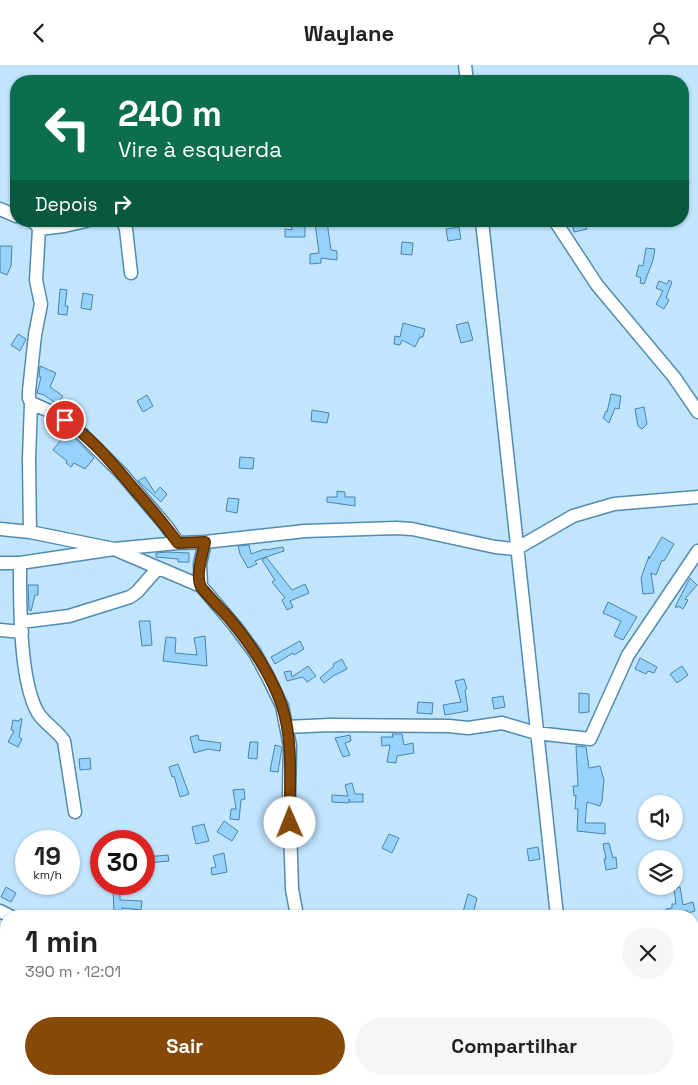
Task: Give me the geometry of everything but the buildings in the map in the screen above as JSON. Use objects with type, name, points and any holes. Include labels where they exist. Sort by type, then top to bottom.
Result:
[{"type":"street","points":[[30,532],[28,459],[31,403],[29,391],[35,335],[41,304],[36,280],[35,227]]},
{"type":"street","points":[[125,227],[131,273]]},
{"type":"street","points":[[483,227],[556,910]]},
{"type":"street","points":[[559,227],[597,285],[674,377],[698,412]]},
{"type":"street","points":[[31,403],[54,413],[76,428],[122,474],[167,527],[178,543]]},
{"type":"street","points":[[0,563],[20,563],[114,549],[205,542],[305,531],[396,528],[412,529],[495,547],[516,549],[533,541],[572,515],[614,504],[698,497]]},
{"type":"street","points":[[0,529],[30,532],[114,549],[201,586],[235,625],[255,653],[282,706],[290,745],[289,793],[292,889],[297,910]]},
{"type":"street","points":[[201,586],[200,564],[205,542]]},
{"type":"street","points":[[286,727],[330,725],[449,726],[468,728],[502,723],[536,733],[588,740],[592,737],[628,655],[698,551]]},
{"type":"street","points":[[20,563],[21,627],[30,691],[38,713],[64,741],[75,812]]},
{"type":"street","points":[[0,630],[69,617],[130,597],[137,592],[158,568]]},
{"type":"route","points":[[65,420],[106,457],[167,527],[178,543],[205,542],[200,564],[201,586],[235,625],[255,653],[282,706],[290,745],[290,823]]}]
